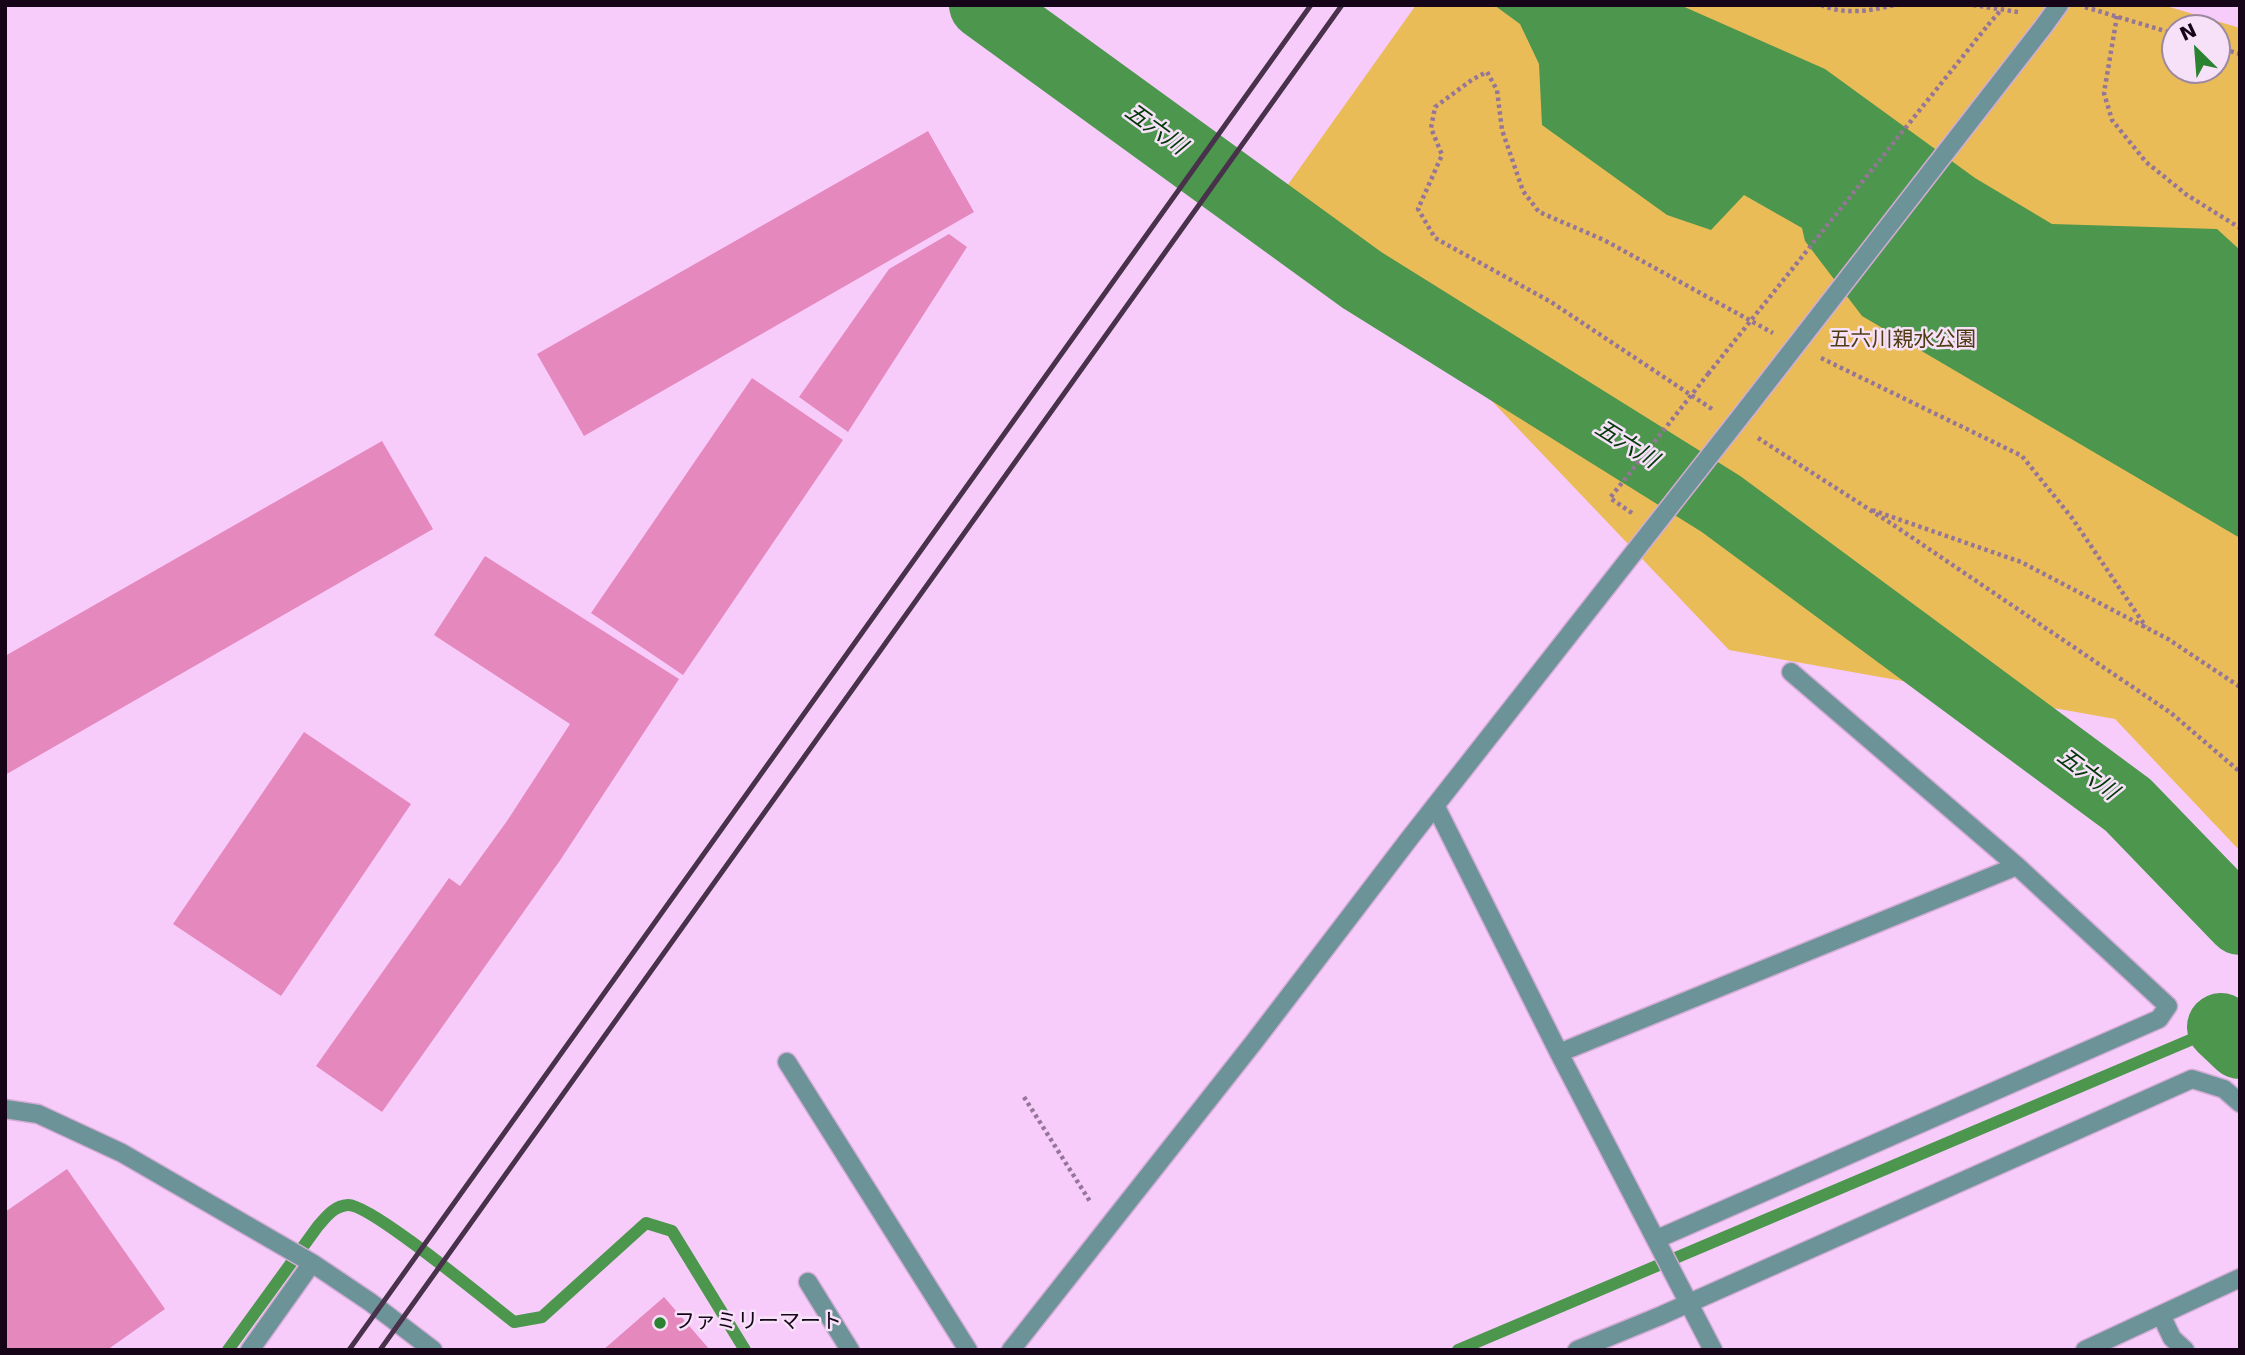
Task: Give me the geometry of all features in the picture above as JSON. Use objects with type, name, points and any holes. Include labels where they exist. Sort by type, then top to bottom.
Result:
[{"type":"street","points":[[1011,1350],[1669,509],[2050,16]]},
{"type":"street","points":[[1657,1239],[2160,1019],[2168,1006],[2017,866],[1790,672]]},
{"type":"street","points":[[1436,807],[1559,1053],[1713,1350]]},
{"type":"street","points":[[1559,1053],[2017,866]]},
{"type":"street","points":[[787,1062],[968,1350]]},
{"type":"street","points":[[1577,1350],[1688,1304],[2192,1079],[2224,1089],[2240,1103]]},
{"type":"street","points":[[5,1109],[38,1114],[122,1153],[312,1262],[433,1350]]},
{"type":"street","points":[[250,1350],[312,1262]]},
{"type":"street","points":[[2085,1350],[2240,1278]]},
{"type":"street","points":[[808,1282],[850,1350]]},
{"type":"street","points":[[2161,1315],[2172,1338],[2185,1350]]},
{"type":"path","points":[[1821,5],[1832,10],[1872,11],[1894,5]]},
{"type":"path","points":[[1973,5],[2050,16]]},
{"type":"path","points":[[2080,5],[2161,30]]},
{"type":"path","points":[[1629,475],[1690,394],[2002,10]]},
{"type":"path","points":[[2117,16],[2104,93],[2112,120],[2146,162],[2187,195],[2240,228]]},
{"type":"path","points":[[1473,79],[1435,107],[1431,128],[1442,155],[1418,209],[1435,238],[1551,302],[1865,507],[2171,713],[2240,772]]},
{"type":"path","points":[[1865,507],[2021,562],[2168,639],[2240,687]]},
{"type":"path","points":[[1024,1097],[1093,1206],[1113,1222]]},
{"type":"green space","name":"五六川親水公園","points":[[1416,5],[2163,5],[2193,14],[2161,14],[2161,84],[2231,84],[2231,25],[2240,28],[2240,851],[2115,719],[1729,650],[1287,186]]},
{"type":"shaded area","points":[[1494,5],[1680,5],[1825,69],[1975,178],[2052,224],[2217,229],[2240,250],[2240,538],[1862,316],[1805,241],[1802,228],[1744,195],[1711,230],[1667,215],[1542,125],[1539,64],[1520,24]]},
{"type":"building","points":[[928,131],[974,212],[584,436],[537,354]]},
{"type":"building","points":[[949,234],[967,247],[848,432],[799,397],[889,269]]},
{"type":"building","points":[[752,378],[843,440],[683,675],[591,613]]},
{"type":"building","points":[[382,441],[433,529],[5,775],[5,656]]},
{"type":"building","points":[[485,556],[679,679],[561,859],[382,1112],[316,1066],[449,878],[460,886],[507,821],[570,724],[434,635]]},
{"type":"building","points":[[304,732],[411,804],[281,996],[173,924]]},
{"type":"building","points":[[67,1169],[165,1309],[107,1350],[5,1350],[5,1212]]},
{"type":"building","name":"ファミリーマート","points":[[664,1297],[710,1350],[603,1350]]},
{"type":"waterway","name":"五六川","points":[[983,5],[1362,280],[1721,504],[2128,805],[2240,921]]},
{"type":"waterway","points":[[1458,1350],[2221,1027]]},
{"type":"waterway","points":[[2221,1027],[2240,1045]]},
{"type":"waterway","points":[[228,1350],[318,1226],[335,1209],[348,1205],[361,1209],[404,1236],[514,1322],[542,1317],[646,1223],[672,1231],[745,1350]]},
{"type":"railway","points":[[349,1350],[1311,5]]},
{"type":"railway","points":[[380,1350],[1342,5]]},
{"type":"place","name":"ファミリーマート","points":[[660,1323]]}]
